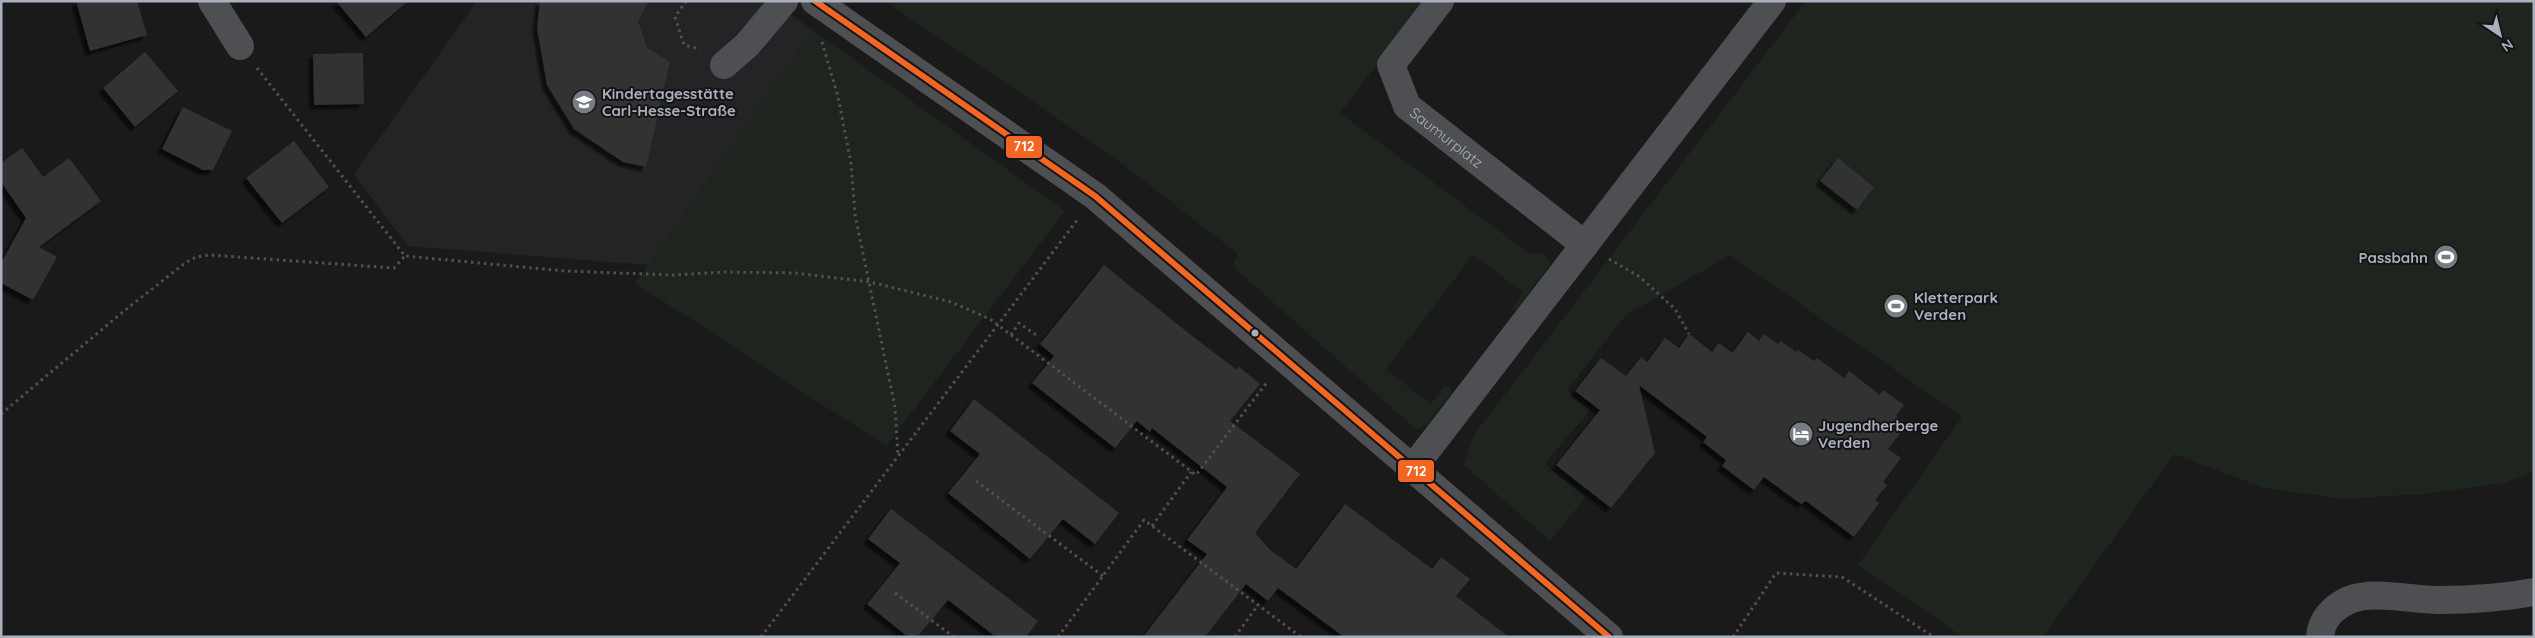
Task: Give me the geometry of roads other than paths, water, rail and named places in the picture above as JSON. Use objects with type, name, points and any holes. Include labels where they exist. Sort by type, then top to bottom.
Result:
[{"type":"street","points":[[212,1],[240,46]]},
{"type":"street","points":[[724,65],[747,45],[784,1]]},
{"type":"street","points":[[815,1],[1095,196],[1609,637]]},
{"type":"street","name":"Saumurplatz","points":[[1440,1],[1391,65],[1407,106],[1585,245]]},
{"type":"street","points":[[1413,468],[1772,1]]},
{"type":"street","points":[[2320,637],[2320,626],[2331,611],[2351,599],[2378,596],[2436,600],[2503,597],[2534,592]]},
{"type":"place","name":"Kindertagesstätte Carl-Hesse-Straße","points":[[584,102]]},
{"type":"place","name":"Passbahn","points":[[2446,257]]},
{"type":"place","name":"Kletterpark Verden","points":[[1896,306]]},
{"type":"place","name":"Jugendherberge Verden","points":[[1801,434]]}]
